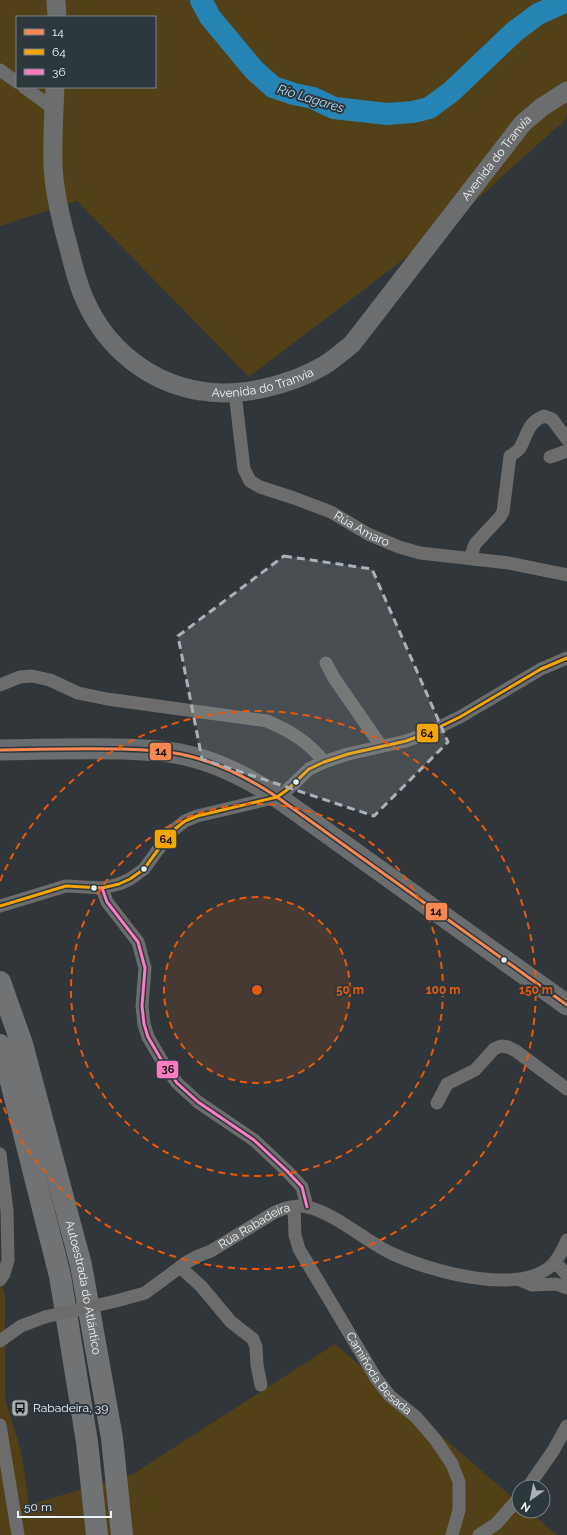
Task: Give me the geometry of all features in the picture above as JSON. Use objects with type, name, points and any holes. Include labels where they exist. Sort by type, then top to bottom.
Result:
[{"type":"highway","name":"Autoestrada do Atlántico","points":[[0,982],[22,1044],[81,1265],[112,1438],[122,1535]]},
{"type":"highway","name":"Autoestrada do Atlántico","points":[[2,1052],[60,1276],[87,1442],[97,1535]]},
{"type":"main road","points":[[56,0],[57,16]]},
{"type":"main road","name":"Avenida do Tranvia","points":[[55,88],[53,166],[59,208],[75,270],[85,300],[98,325],[121,352],[138,366],[157,377],[186,389],[211,393],[235,393],[264,388],[293,379],[323,366],[352,344],[523,123],[542,107],[567,91]]},
{"type":"main road","points":[[0,750],[160,750],[204,760],[230,769],[278,797],[567,1005]]},
{"type":"street","points":[[0,70],[16,81]]},
{"type":"street","points":[[25,88],[54,109]]},
{"type":"street","name":"Rúa Amaro","points":[[235,393],[244,469],[250,481],[260,487],[331,512],[368,534],[399,547],[441,557],[470,558],[509,563],[567,575]]},
{"type":"street","points":[[470,558],[475,544],[500,518],[503,512],[510,456],[519,449],[527,431],[535,419],[544,416],[552,419],[567,439]]},
{"type":"street","points":[[550,457],[567,451]]},
{"type":"street","points":[[0,906],[66,886],[102,888],[119,884],[144,869],[171,832],[185,821],[197,816],[278,797],[309,769],[348,754],[425,734],[460,717],[541,669],[567,658]]},
{"type":"street","points":[[326,662],[334,678],[381,746]]},
{"type":"street","points":[[0,685],[20,677],[32,676],[50,680],[78,693],[107,699],[267,721],[289,730],[306,743],[324,762]]},
{"type":"street","name":"Camiñoda Besada","points":[[102,888],[107,902],[138,942],[145,968],[142,1006],[144,1024],[148,1037],[162,1061],[177,1083],[198,1102],[254,1140],[302,1187],[301,1207],[295,1235],[299,1249],[376,1378],[390,1396],[416,1417],[435,1439],[452,1464],[459,1482],[459,1510],[452,1535]]},
{"type":"street","points":[[437,1103],[447,1084],[475,1070],[494,1049],[501,1046],[508,1047],[516,1051],[567,1089]]},
{"type":"street","points":[[0,1154],[7,1211],[8,1260],[4,1274],[0,1280]]},
{"type":"street","name":"Rúa Rabadeira","points":[[0,1341],[21,1326],[45,1317],[145,1293],[180,1267],[198,1256],[211,1251],[275,1212],[286,1208],[301,1207],[334,1219],[382,1248],[440,1270],[471,1278],[498,1280],[532,1276],[555,1262],[567,1240]]},
{"type":"street","points":[[555,1262],[567,1275]]},
{"type":"street","points":[[180,1267],[201,1286],[231,1322],[253,1339],[256,1347],[257,1365],[261,1386]]},
{"type":"street","name":"Rúa Rabadeira","points":[[516,1279],[532,1285],[556,1284],[567,1288]]},
{"type":"street","points":[[0,1425],[18,1535]]},
{"type":"street","points":[[534,1479],[553,1451],[567,1426]]},
{"type":"street","points":[[479,1535],[496,1524],[511,1507]]},
{"type":"highlighted area","points":[[284,556],[372,569],[448,742],[374,816],[202,759],[178,636]]},
{"type":"shaded area","points":[[0,0],[567,0],[567,114],[564,121],[446,227],[249,377],[77,201],[0,226]]},
{"type":"shaded area","points":[[0,1278],[5,1296],[5,1399],[21,1451],[29,1505],[133,1474],[335,1344],[511,1496],[511,1519],[538,1519],[557,1535],[0,1535]]},
{"type":"waterway","name":"Río Lagares","points":[[201,0],[210,17],[254,70],[273,87],[313,98],[334,108],[387,114],[413,112],[429,108],[451,92],[514,32],[538,14],[567,1]]},
{"type":"transit line","name":"64","points":[[0,906],[66,886],[102,888],[119,884],[130,879],[144,869],[171,832],[185,821],[197,816],[277,797],[287,790],[309,769],[324,762],[348,754],[406,741],[425,734],[460,717],[541,669],[567,658]]},
{"type":"transit line","name":"14","points":[[0,750],[122,749],[159,751],[193,757],[219,765],[277,797],[567,1005]]},
{"type":"transit line","name":"36","points":[[102,888],[107,902],[138,942],[145,968],[142,1006],[144,1024],[148,1037],[162,1061],[177,1083],[198,1102],[254,1140],[287,1171],[302,1187],[307,1207]]},
{"type":"place","name":"Rabadeira, 39","points":[[20,1408]]}]
